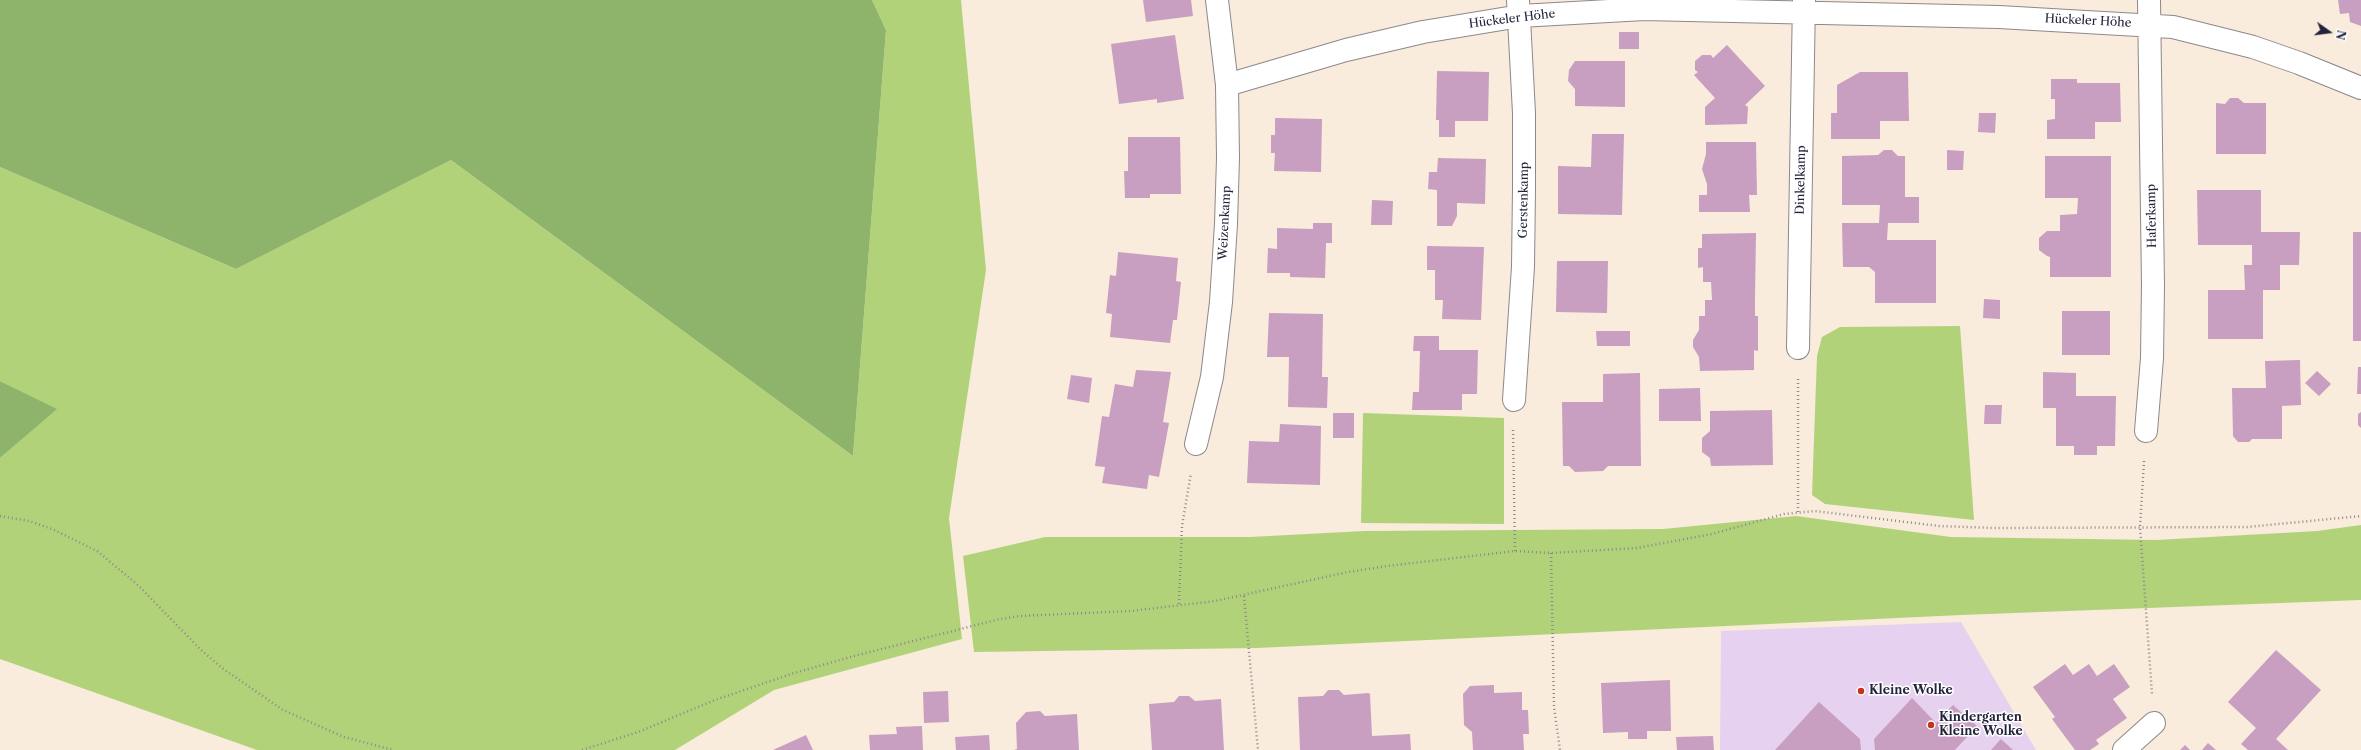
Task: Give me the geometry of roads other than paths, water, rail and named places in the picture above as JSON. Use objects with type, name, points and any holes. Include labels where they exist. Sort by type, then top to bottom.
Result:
[{"type":"street","name":"Weizenkamp","points":[[1196,444],[1212,377],[1221,302],[1228,158],[1228,85],[1217,0]]},
{"type":"street","name":"Haferkamp","points":[[2146,431],[2152,358],[2153,285],[2149,0]]},
{"type":"street","name":"Hückeler Höhe","points":[[1228,85],[1387,40],[1519,8],[1644,9],[1804,6],[2149,24],[2200,32],[2253,47],[2299,63],[2361,88]]},
{"type":"street","name":"Dinkelkamp","points":[[1798,348],[1804,6]]},
{"type":"street","name":"Gerstenkamp","points":[[1514,400],[1523,266],[1524,197],[1519,8]]},
{"type":"street","points":[[2124,750],[2154,723]]},
{"type":"place","name":"Kleine Wolke","points":[[1861,691]]},
{"type":"place","name":"Kindergarten Kleine Wolke","points":[[1931,725]]}]
